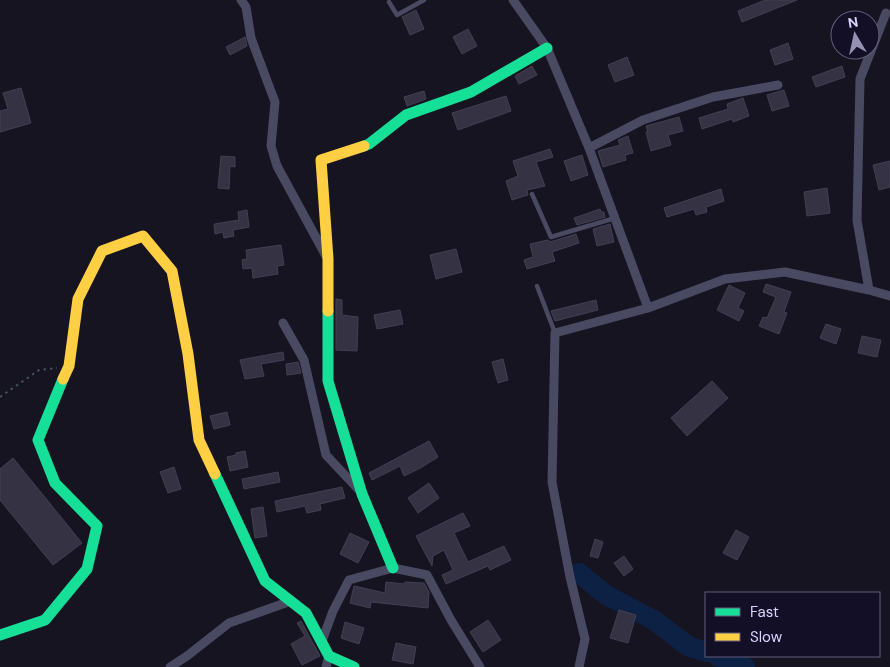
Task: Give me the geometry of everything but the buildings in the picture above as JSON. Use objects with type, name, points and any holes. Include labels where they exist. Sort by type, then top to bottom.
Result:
[{"type":"street","points":[[241,0],[246,7],[252,38],[275,102],[271,146],[277,166],[328,259]]},
{"type":"street","points":[[513,0],[547,48],[589,148],[648,308]]},
{"type":"street","points":[[869,290],[857,220],[860,79],[886,12]]},
{"type":"street","points":[[393,568],[362,494],[328,381],[328,259],[321,160],[369,144],[406,115],[471,92],[547,48]]},
{"type":"street","points":[[589,148],[643,120],[704,100],[778,85]]},
{"type":"street","points":[[0,635],[45,620],[87,569],[97,526],[55,483],[38,440],[69,366],[78,299],[102,251],[144,236],[172,271],[188,354],[199,440],[265,580],[306,613],[322,641],[327,661],[354,667]]},
{"type":"street","points":[[579,667],[585,639],[570,577],[552,482],[555,333],[648,308],[725,278],[785,272],[890,296]]},
{"type":"street","points":[[283,323],[304,360],[326,455],[362,494]]},
{"type":"street","points":[[322,641],[333,611],[349,580],[393,568],[427,575],[460,636],[480,667]]},
{"type":"street","points":[[170,667],[188,656],[228,623],[291,601]]},
{"type":"lane","points":[[389,2],[397,15],[424,0]]},
{"type":"lane","points":[[532,194],[551,237],[615,218]]},
{"type":"lane","points":[[537,286],[555,333]]},
{"type":"path","points":[[0,397],[39,370],[69,366]]},
{"type":"waterway","points":[[579,573],[606,595],[654,620],[688,646],[705,652]]},
{"type":"waterway","points":[[720,657],[745,667]]},
{"type":"traffic: fast","points":[[364,146],[406,115],[471,92],[547,48]]},
{"type":"traffic: fast","points":[[328,311],[328,381],[362,494],[393,568]]},
{"type":"traffic: fast","points":[[0,635],[45,620],[87,569],[97,526],[55,483],[38,440],[63,379]]},
{"type":"traffic: fast","points":[[215,474],[265,581],[306,613],[329,656],[354,667]]},
{"type":"traffic: slow","points":[[328,311],[328,259],[321,160],[364,146]]},
{"type":"traffic: slow","points":[[63,379],[69,366],[78,299],[102,251],[143,236],[172,271],[188,354],[199,440],[215,474]]}]
